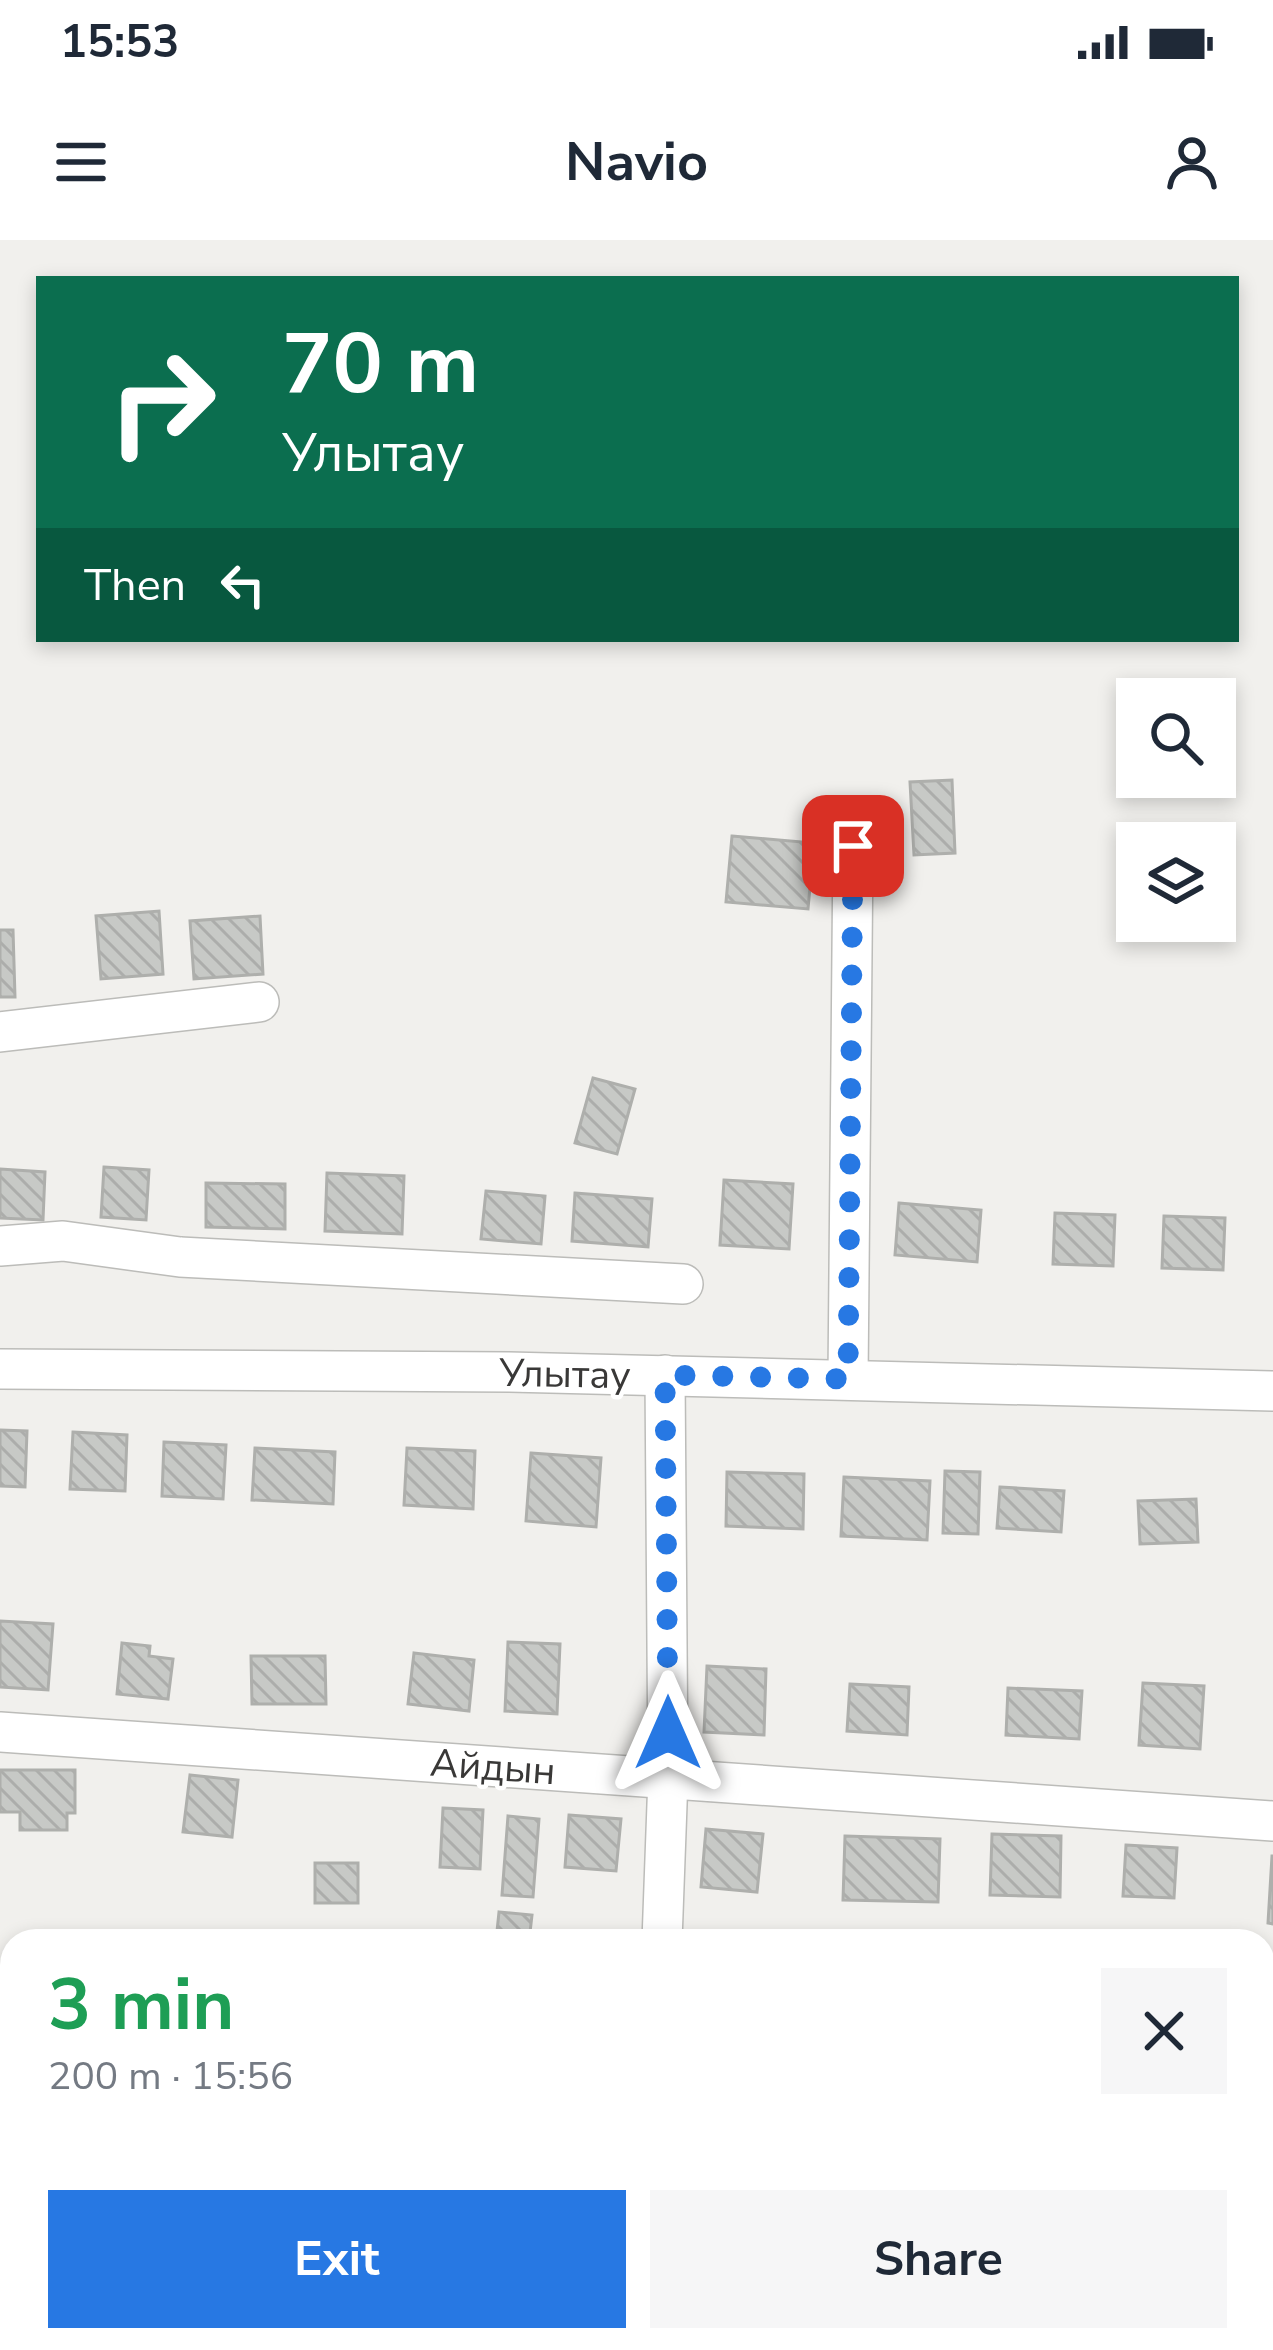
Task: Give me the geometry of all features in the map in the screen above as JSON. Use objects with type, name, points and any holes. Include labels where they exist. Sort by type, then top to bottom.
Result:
[{"type":"street","points":[[848,1379],[853,846]]},
{"type":"street","points":[[0,1032],[259,1002]]},
{"type":"street","points":[[0,1246],[63,1241],[179,1257],[683,1284]]},
{"type":"street","name":"Улытау","points":[[0,1369],[665,1375],[1273,1391]]},
{"type":"street","points":[[662,1929],[668,1778],[665,1375]]},
{"type":"street","name":"Айдын","points":[[0,1732],[1273,1821]]},
{"type":"building","points":[[952,780],[955,853],[914,855],[910,782]]},
{"type":"building","points":[[732,836],[814,843],[808,909],[726,902]]},
{"type":"building","points":[[159,911],[163,974],[101,979],[96,916]]},
{"type":"building","points":[[260,916],[263,974],[194,979],[190,921]]},
{"type":"building","points":[[0,930],[13,930],[15,997],[0,997]]},
{"type":"building","points":[[593,1078],[635,1089],[617,1154],[575,1143]]},
{"type":"building","points":[[104,1167],[149,1170],[146,1220],[101,1217]]},
{"type":"building","points":[[0,1169],[45,1172],[43,1220],[0,1218]]},
{"type":"building","points":[[327,1173],[404,1176],[402,1234],[325,1231]]},
{"type":"building","points":[[724,1180],[793,1184],[789,1249],[720,1245]]},
{"type":"building","points":[[206,1183],[285,1184],[285,1229],[206,1227]]},
{"type":"building","points":[[486,1191],[545,1196],[541,1244],[481,1239]]},
{"type":"building","points":[[575,1193],[652,1199],[648,1247],[572,1241]]},
{"type":"building","points":[[899,1203],[981,1210],[977,1262],[895,1255]]},
{"type":"building","points":[[1055,1213],[1115,1215],[1113,1266],[1053,1264]]},
{"type":"building","points":[[1164,1216],[1225,1218],[1223,1270],[1162,1268]]},
{"type":"building","points":[[0,1430],[27,1431],[25,1487],[0,1486]]},
{"type":"building","points":[[73,1432],[127,1435],[125,1491],[70,1489]]},
{"type":"building","points":[[164,1442],[226,1445],[223,1499],[162,1496]]},
{"type":"building","points":[[255,1448],[335,1452],[333,1504],[252,1500]]},
{"type":"building","points":[[407,1448],[475,1451],[473,1509],[404,1505]]},
{"type":"building","points":[[531,1453],[601,1458],[596,1527],[526,1521]]},
{"type":"building","points":[[945,1471],[980,1472],[978,1534],[943,1533]]},
{"type":"building","points":[[727,1472],[804,1474],[803,1529],[726,1526]]},
{"type":"building","points":[[844,1477],[930,1481],[927,1540],[841,1536]]},
{"type":"building","points":[[1000,1487],[1064,1491],[1061,1532],[997,1528]]},
{"type":"building","points":[[1196,1499],[1198,1542],[1140,1544],[1138,1501]]},
{"type":"building","points":[[0,1621],[53,1624],[48,1690],[0,1687]]},
{"type":"building","points":[[508,1642],[560,1644],[557,1714],[505,1711]]},
{"type":"building","points":[[122,1643],[150,1646],[149,1656],[173,1659],[168,1699],[117,1694]]},
{"type":"building","points":[[414,1653],[474,1660],[469,1711],[408,1704]]},
{"type":"building","points":[[251,1656],[325,1656],[326,1704],[252,1704]]},
{"type":"building","points":[[707,1666],[766,1669],[764,1735],[704,1732]]},
{"type":"building","points":[[1143,1683],[1204,1686],[1200,1749],[1139,1745]]},
{"type":"building","points":[[850,1684],[909,1687],[907,1735],[847,1731]]},
{"type":"building","points":[[1008,1688],[1082,1691],[1079,1739],[1006,1735]]},
{"type":"building","points":[[0,1770],[75,1770],[75,1813],[67,1813],[67,1830],[20,1830],[20,1812],[0,1812]]},
{"type":"building","points":[[190,1775],[238,1780],[232,1837],[183,1832]]},
{"type":"building","points":[[443,1808],[483,1810],[480,1869],[440,1867]]},
{"type":"building","points":[[569,1815],[621,1819],[616,1871],[565,1867]]},
{"type":"building","points":[[508,1816],[539,1819],[533,1897],[502,1895]]},
{"type":"building","points":[[706,1829],[763,1834],[757,1892],[701,1887]]},
{"type":"building","points":[[992,1834],[1061,1836],[1060,1897],[990,1895]]},
{"type":"building","points":[[845,1836],[940,1839],[938,1902],[843,1900]]},
{"type":"building","points":[[1126,1845],[1177,1848],[1174,1898],[1123,1896]]},
{"type":"building","points":[[1273,1856],[1273,1924],[1268,1923]]},
{"type":"building","points":[[315,1863],[358,1863],[358,1903],[315,1903]]},
{"type":"building","points":[[499,1912],[532,1915],[530,1929],[497,1929]]},
{"type":"route","points":[[668,1733],[665,1375],[848,1379],[853,846]]}]
